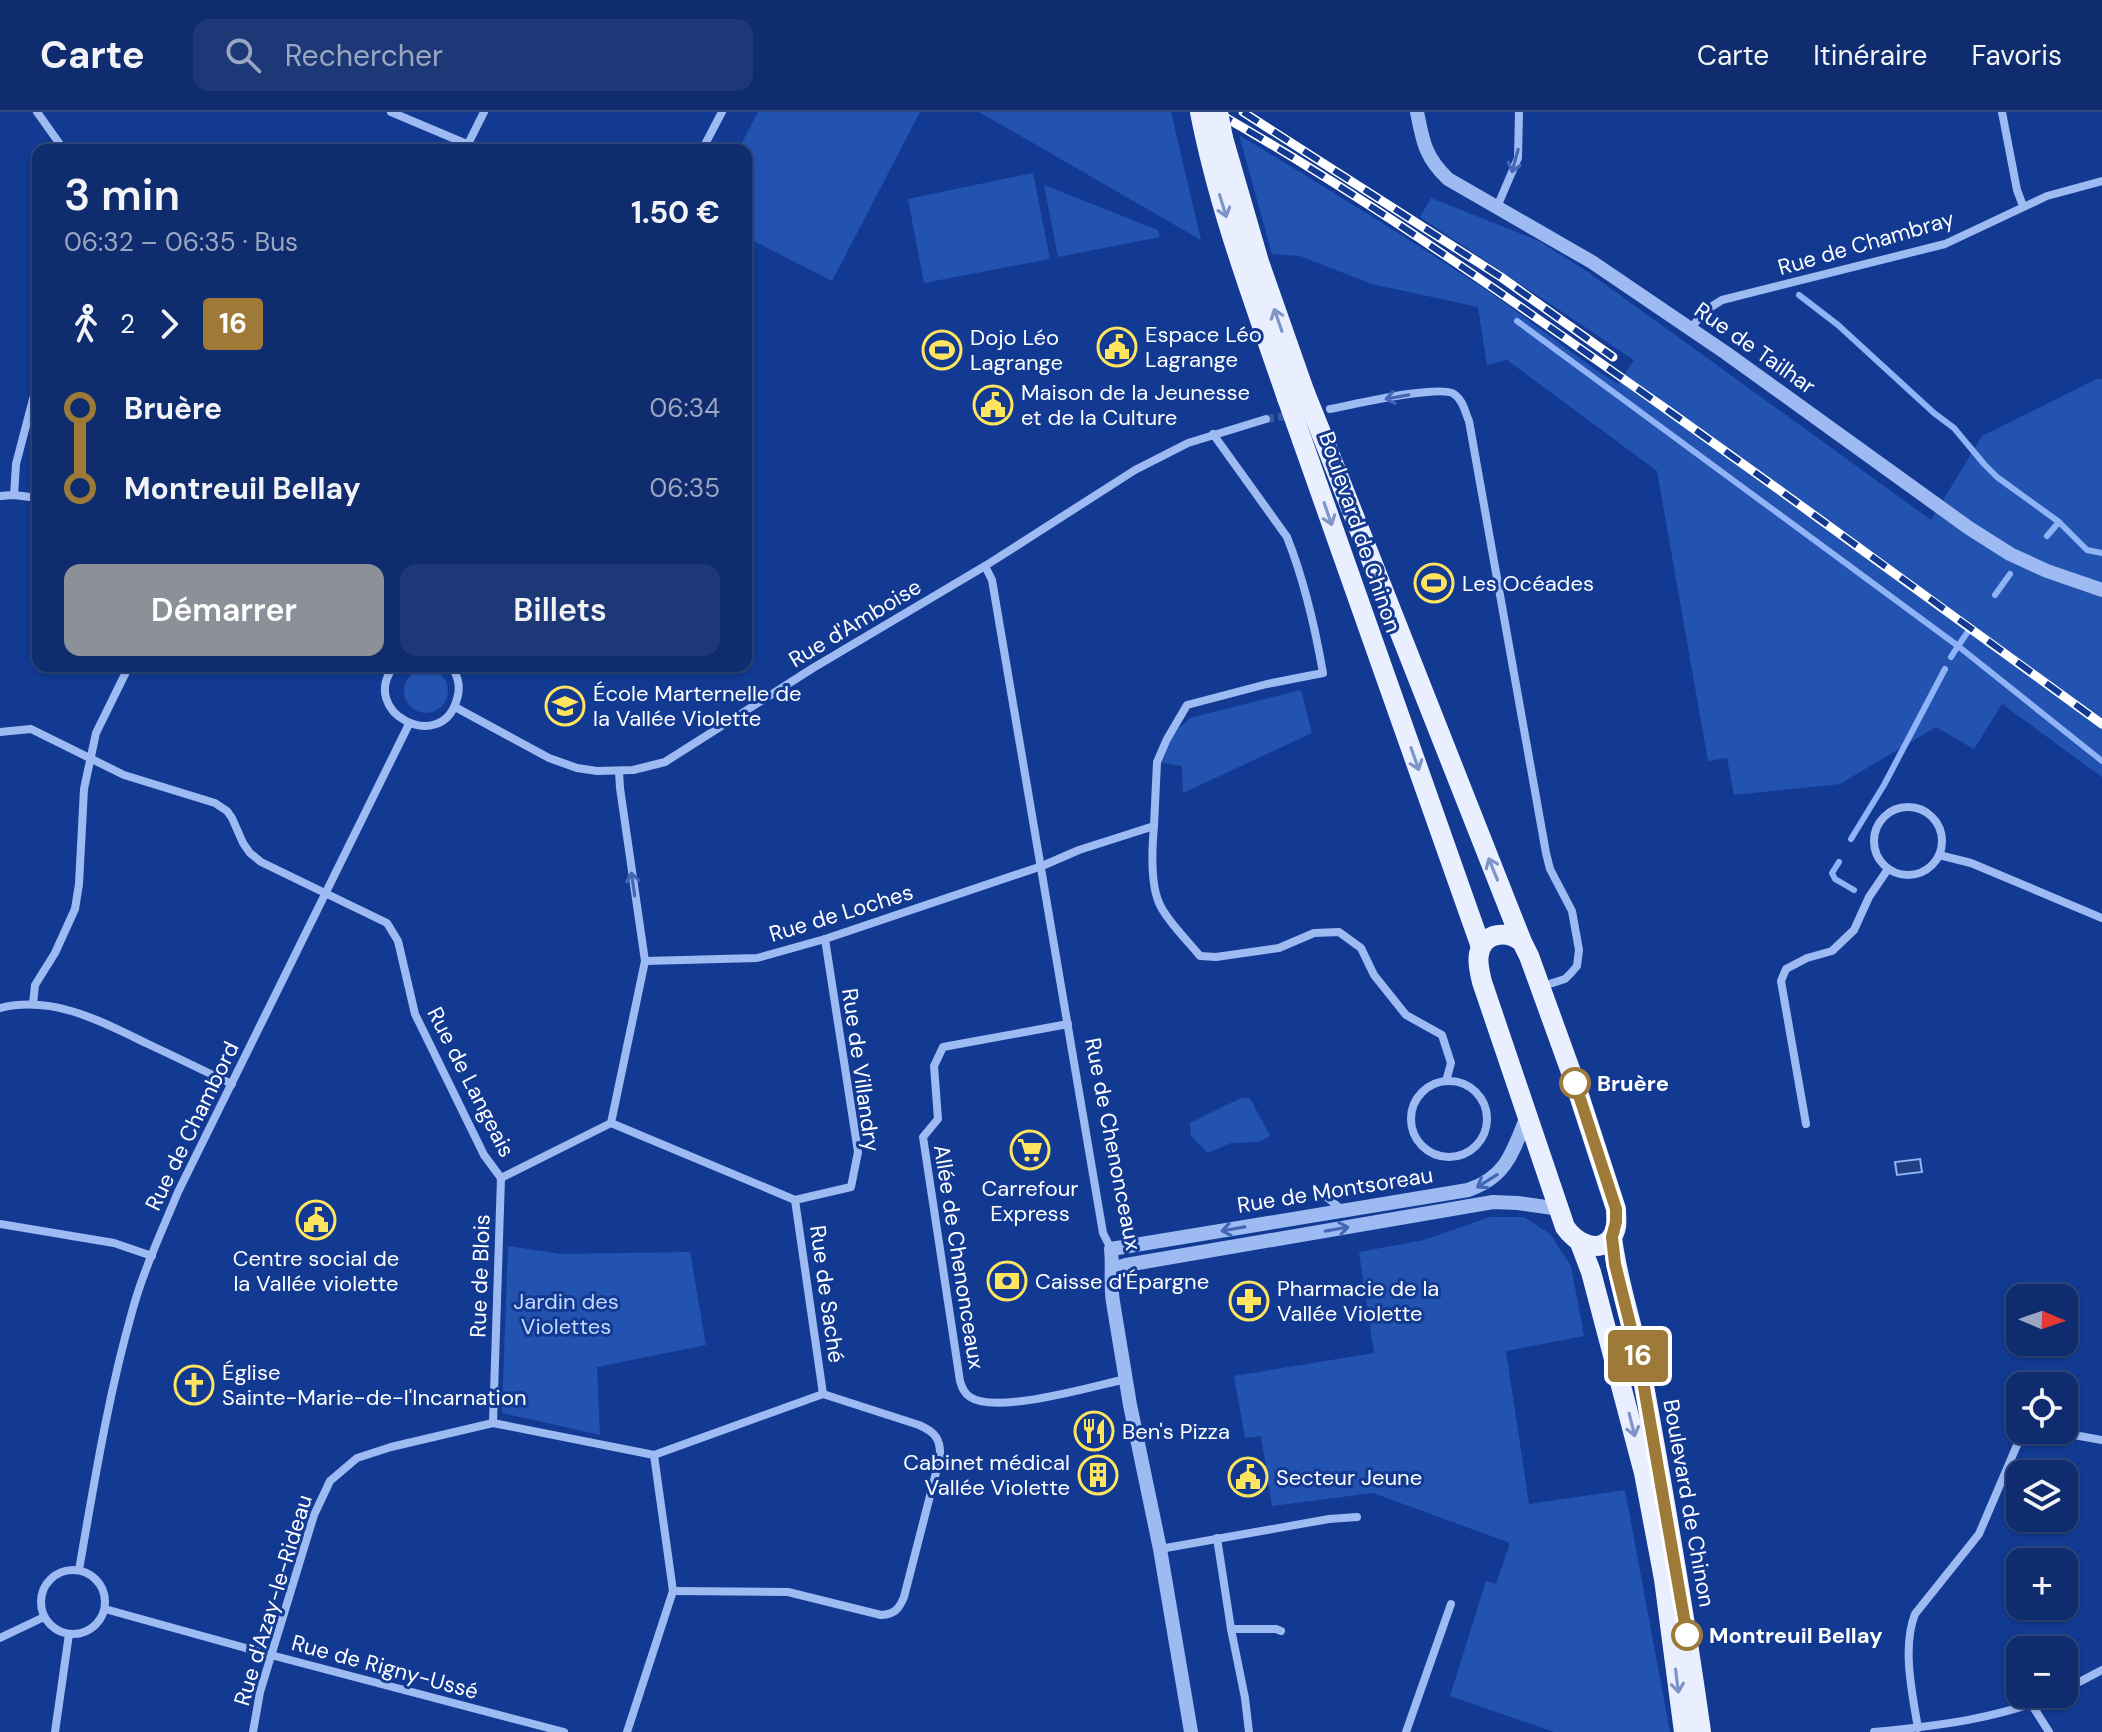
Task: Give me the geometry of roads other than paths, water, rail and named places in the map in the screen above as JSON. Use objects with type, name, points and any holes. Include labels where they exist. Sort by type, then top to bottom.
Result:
[{"type":"main road","name":"Boulevard de Chinon","points":[[1218,112],[1209,127],[1259,262],[1296,395],[1529,956],[1614,1202],[1616,1222],[1612,1237],[1615,1264],[1640,1364],[1701,1732]]},
{"type":"main road","name":"Boulevard de Chinon","points":[[1312,437],[1481,947],[1478,961],[1482,982],[1565,1227],[1580,1243],[1591,1272],[1644,1473],[1664,1579],[1684,1732]]},
{"type":"main road","points":[[1481,947],[1491,937],[1502,934],[1522,942]]},
{"type":"main road","points":[[1580,1243],[1600,1245],[1612,1237]]},
{"type":"street","points":[[37,112],[61,144]]},
{"type":"street","points":[[391,112],[460,144]]},
{"type":"street","points":[[468,144],[484,112]]},
{"type":"street","points":[[705,144],[722,112]]},
{"type":"street","name":"Rue de Tailhar","points":[[1417,112],[1429,159],[1448,179],[1592,262],[2010,554],[2102,590]]},
{"type":"street","points":[[1497,207],[1518,158],[1519,112]]},
{"type":"street","points":[[2002,112],[2023,206]]},
{"type":"street","name":"Rue de Chambray","points":[[1690,329],[1706,310],[1722,300],[1945,244],[2047,196],[2102,181]]},
{"type":"street","name":"Boulevard de Chinon","points":[[1330,409],[1435,390],[1453,393],[1461,401],[1469,421],[1546,853],[1550,869],[1572,911],[1579,950],[1577,966],[1565,979],[1540,988]]},
{"type":"street","points":[[14,495],[16,464],[32,403]]},
{"type":"street","name":"Rue d'Amboise","points":[[455,707],[549,758],[577,768],[619,771],[648,768],[679,755],[813,668],[985,566],[1135,470],[1188,443],[1266,419]]},
{"type":"street","points":[[1213,434],[1287,537],[1316,634],[1323,673],[1187,705],[1157,762],[1152,856],[1160,906],[1200,956],[1216,957],[1279,948],[1314,933],[1339,932],[1361,948],[1374,975],[1406,1015],[1442,1035],[1451,1063],[1446,1081]]},
{"type":"street","points":[[0,496],[32,497]]},
{"type":"street","name":"Rue de Chenonceaux","points":[[985,566],[992,580],[1103,1233],[1111,1249],[1111,1286],[1126,1379],[1160,1549],[1191,1732]]},
{"type":"street","points":[[33,1004],[35,985],[55,953],[75,909],[84,789],[90,759],[96,733],[126,672]]},
{"type":"street","points":[[391,672],[385,689],[390,708],[409,724],[423,726],[447,717],[455,707],[459,692],[454,672]]},
{"type":"street","name":"Rue de Chambord","points":[[79,1570],[114,1384],[133,1309],[152,1256],[178,1192],[409,724]]},
{"type":"street","name":"Rue de Langeais","points":[[0,732],[31,729],[124,775],[215,803],[227,811],[243,843],[261,862],[387,923],[398,941],[415,1014],[484,1155],[501,1178],[611,1123]]},
{"type":"street","points":[[619,771],[645,961],[611,1123],[795,1200]]},
{"type":"street","points":[[1916,808],[1927,813],[1940,832],[1942,843],[1939,855],[1926,870],[1917,874],[1897,874],[1888,869],[1875,850],[1877,827],[1893,811],[1916,808]]},
{"type":"street","name":"Rue de Loches","points":[[645,961],[757,958],[825,939],[1154,826]]},
{"type":"street","points":[[1939,855],[1971,863],[2102,918]]},
{"type":"street","points":[[1806,1124],[1781,981],[1786,969],[1807,958],[1832,951],[1854,930],[1869,897],[1888,869]]},
{"type":"street","name":"Rue de Villandry","points":[[795,1200],[851,1187],[858,1152],[825,939]]},
{"type":"street","points":[[0,1008],[13,1004],[33,1004],[68,1009],[232,1084]]},
{"type":"street","name":"Allée de Chenonceaux","points":[[1068,1024],[943,1047],[934,1066],[938,1119],[923,1137],[960,1381],[964,1392],[972,1399],[999,1404],[1126,1379]]},
{"type":"street","points":[[1446,1081],[1456,1081],[1474,1090],[1484,1103],[1488,1119],[1480,1142],[1467,1153],[1452,1157],[1436,1155],[1422,1146],[1414,1134],[1411,1121],[1418,1096],[1433,1084],[1446,1081]]},
{"type":"street","name":"Rue de Montsoreau","points":[[1111,1249],[1480,1186],[1490,1181],[1507,1163],[1527,1116]]},
{"type":"street","name":"Rue de Blois","points":[[493,1423],[501,1178]]},
{"type":"street","points":[[1323,1194],[1342,1210]]},
{"type":"street","name":"Rue de Saché","points":[[795,1200],[823,1394]]},
{"type":"street","name":"Rue de Montsoreau","points":[[1113,1269],[1493,1202],[1560,1209]]},
{"type":"street","points":[[0,1224],[114,1243],[152,1256]]},
{"type":"street","points":[[627,1732],[673,1591],[654,1455],[823,1394],[919,1425],[938,1437],[940,1457],[900,1609],[892,1614],[881,1615],[788,1592],[673,1591]]},
{"type":"street","name":"Rue d'Azay-le-Rideau","points":[[253,1732],[260,1692],[314,1515],[330,1481],[357,1458],[493,1423],[654,1455]]},
{"type":"street","points":[[2078,1436],[2102,1440]]},
{"type":"street","points":[[1918,1728],[1908,1641],[1915,1614],[1979,1534],[2018,1444]]},
{"type":"street","points":[[1160,1549],[1329,1519],[1357,1517]]},
{"type":"street","points":[[1217,1538],[1249,1732]]},
{"type":"street","points":[[79,1570],[97,1580],[106,1599],[105,1609],[91,1629],[81,1634],[69,1634],[54,1629],[44,1617],[40,1599],[47,1582],[61,1572],[79,1570]]},
{"type":"street","points":[[1406,1732],[1451,1604]]},
{"type":"street","name":"Rue de Rigny-Ussé","points":[[105,1609],[564,1732]]},
{"type":"street","points":[[0,1638],[44,1617]]},
{"type":"street","points":[[1231,1629],[1281,1631]]},
{"type":"street","points":[[55,1732],[69,1634]]},
{"type":"street","points":[[2078,1683],[2102,1670]]},
{"type":"street","points":[[1874,1732],[1988,1717],[2021,1708]]},
{"type":"street","points":[[2034,1708],[2049,1732]]},
{"type":"waterway","points":[[1799,295],[1838,325],[1954,428],[1997,477],[2059,522],[2087,550],[2102,553]]},
{"type":"waterway","points":[[1517,321],[1958,646],[1967,633]]},
{"type":"waterway","points":[[2047,536],[2059,522]]},
{"type":"waterway","points":[[1995,595],[2010,574]]},
{"type":"waterway","points":[[1951,657],[1958,646],[2102,761]]},
{"type":"waterway","points":[[1851,839],[1884,785],[1945,669]]},
{"type":"waterway","points":[[1839,862],[1832,873],[1835,879],[1854,890]]},
{"type":"tunnel","points":[[1266,419],[1294,415]]},
{"type":"railway","points":[[1216,112],[1331,181],[1500,293],[1721,448],[2102,724]]},
{"type":"railway","points":[[1243,112],[1501,277],[1613,357]]},
{"type":"place","name":"Espace Léo Lagrange","points":[[1117,347]]},
{"type":"place","name":"Dojo Léo Lagrange","points":[[942,350]]},
{"type":"place","name":"Maison de la Jeunesse et de la Culture","points":[[993,405]]},
{"type":"place","name":"Les Océades","points":[[1434,583]]},
{"type":"place","name":"École Marternelle de la Vallée Violette","points":[[565,706]]},
{"type":"place","name":"Bruère","points":[[1575,1083]]},
{"type":"place","name":"Carrefour Express","points":[[1030,1150]]},
{"type":"place","name":"Centre social de la Vallée violette","points":[[316,1220]]},
{"type":"place","name":"Caisse d'Épargne","points":[[1007,1281]]},
{"type":"place","name":"Pharmacie de la Vallée Violette","points":[[1249,1301]]},
{"type":"place","name":"Église Sainte-Marie-de-l'Incarnation","points":[[194,1385]]},
{"type":"place","name":"Ben's Pizza","points":[[1094,1431]]},
{"type":"place","name":"Cabinet médical Vallée Violette","points":[[1098,1475]]},
{"type":"place","name":"Secteur Jeune","points":[[1248,1477]]},
{"type":"place","name":"Montreuil Bellay","points":[[1687,1635]]},
{"type":"park label","name":"Jardin des Violettes","points":[[566,1314]]}]
